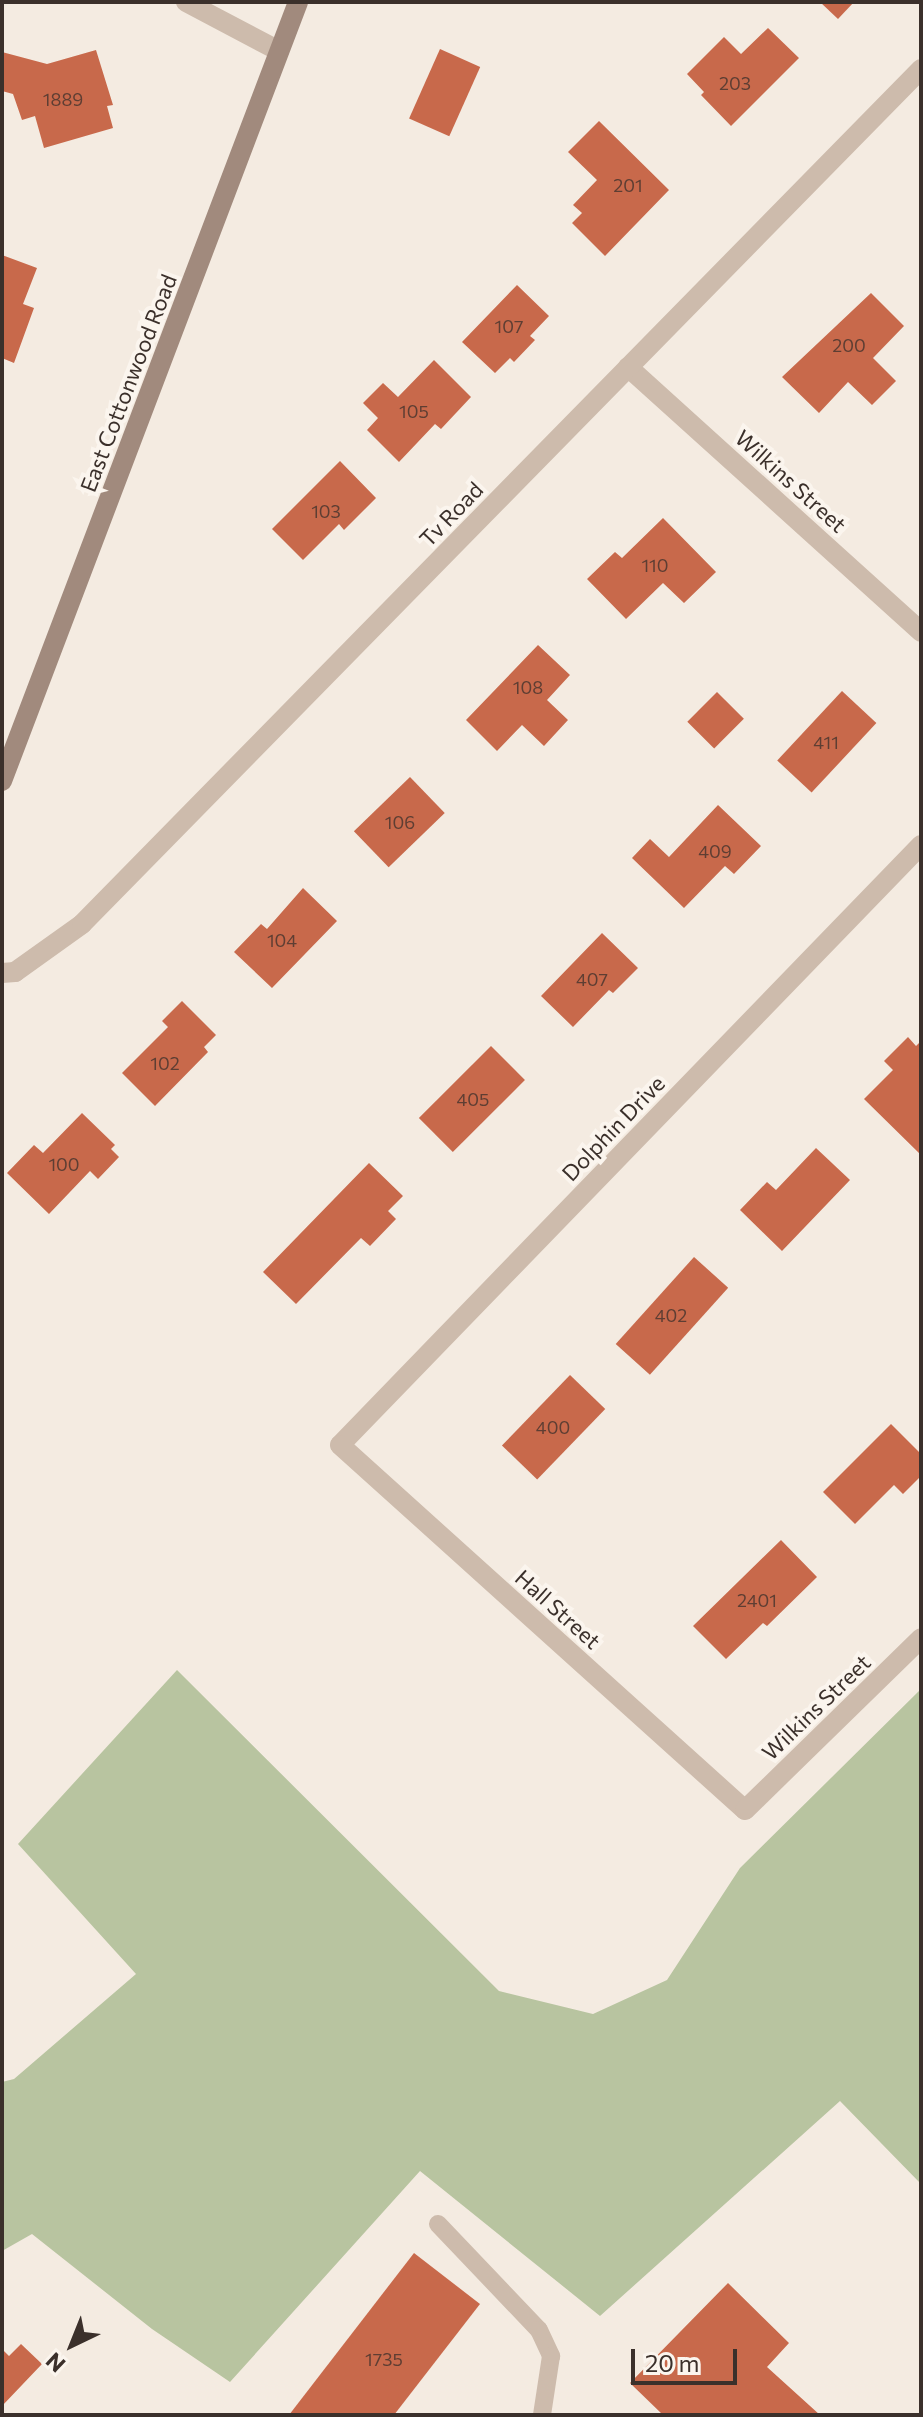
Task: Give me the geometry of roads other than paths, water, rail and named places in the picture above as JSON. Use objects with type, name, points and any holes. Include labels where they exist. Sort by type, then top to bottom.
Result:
[{"type":"main road","name":"East Cottonwood Road","points":[[2,781],[298,2]]},
{"type":"street","points":[[186,2],[279,51]]},
{"type":"street","name":"Tv Road","points":[[2,973],[15,972],[82,924],[921,69]]},
{"type":"street","name":"Wilkins Street","points":[[628,367],[921,632]]},
{"type":"street","name":"Dolphin Drive","points":[[340,1445],[921,845]]},
{"type":"street","name":"Hall Street","points":[[340,1445],[745,1810]]},
{"type":"street","name":"Wilkins Street","points":[[745,1810],[921,1638]]},
{"type":"lane","points":[[438,2224],[539,2330],[551,2356],[542,2415]]}]
